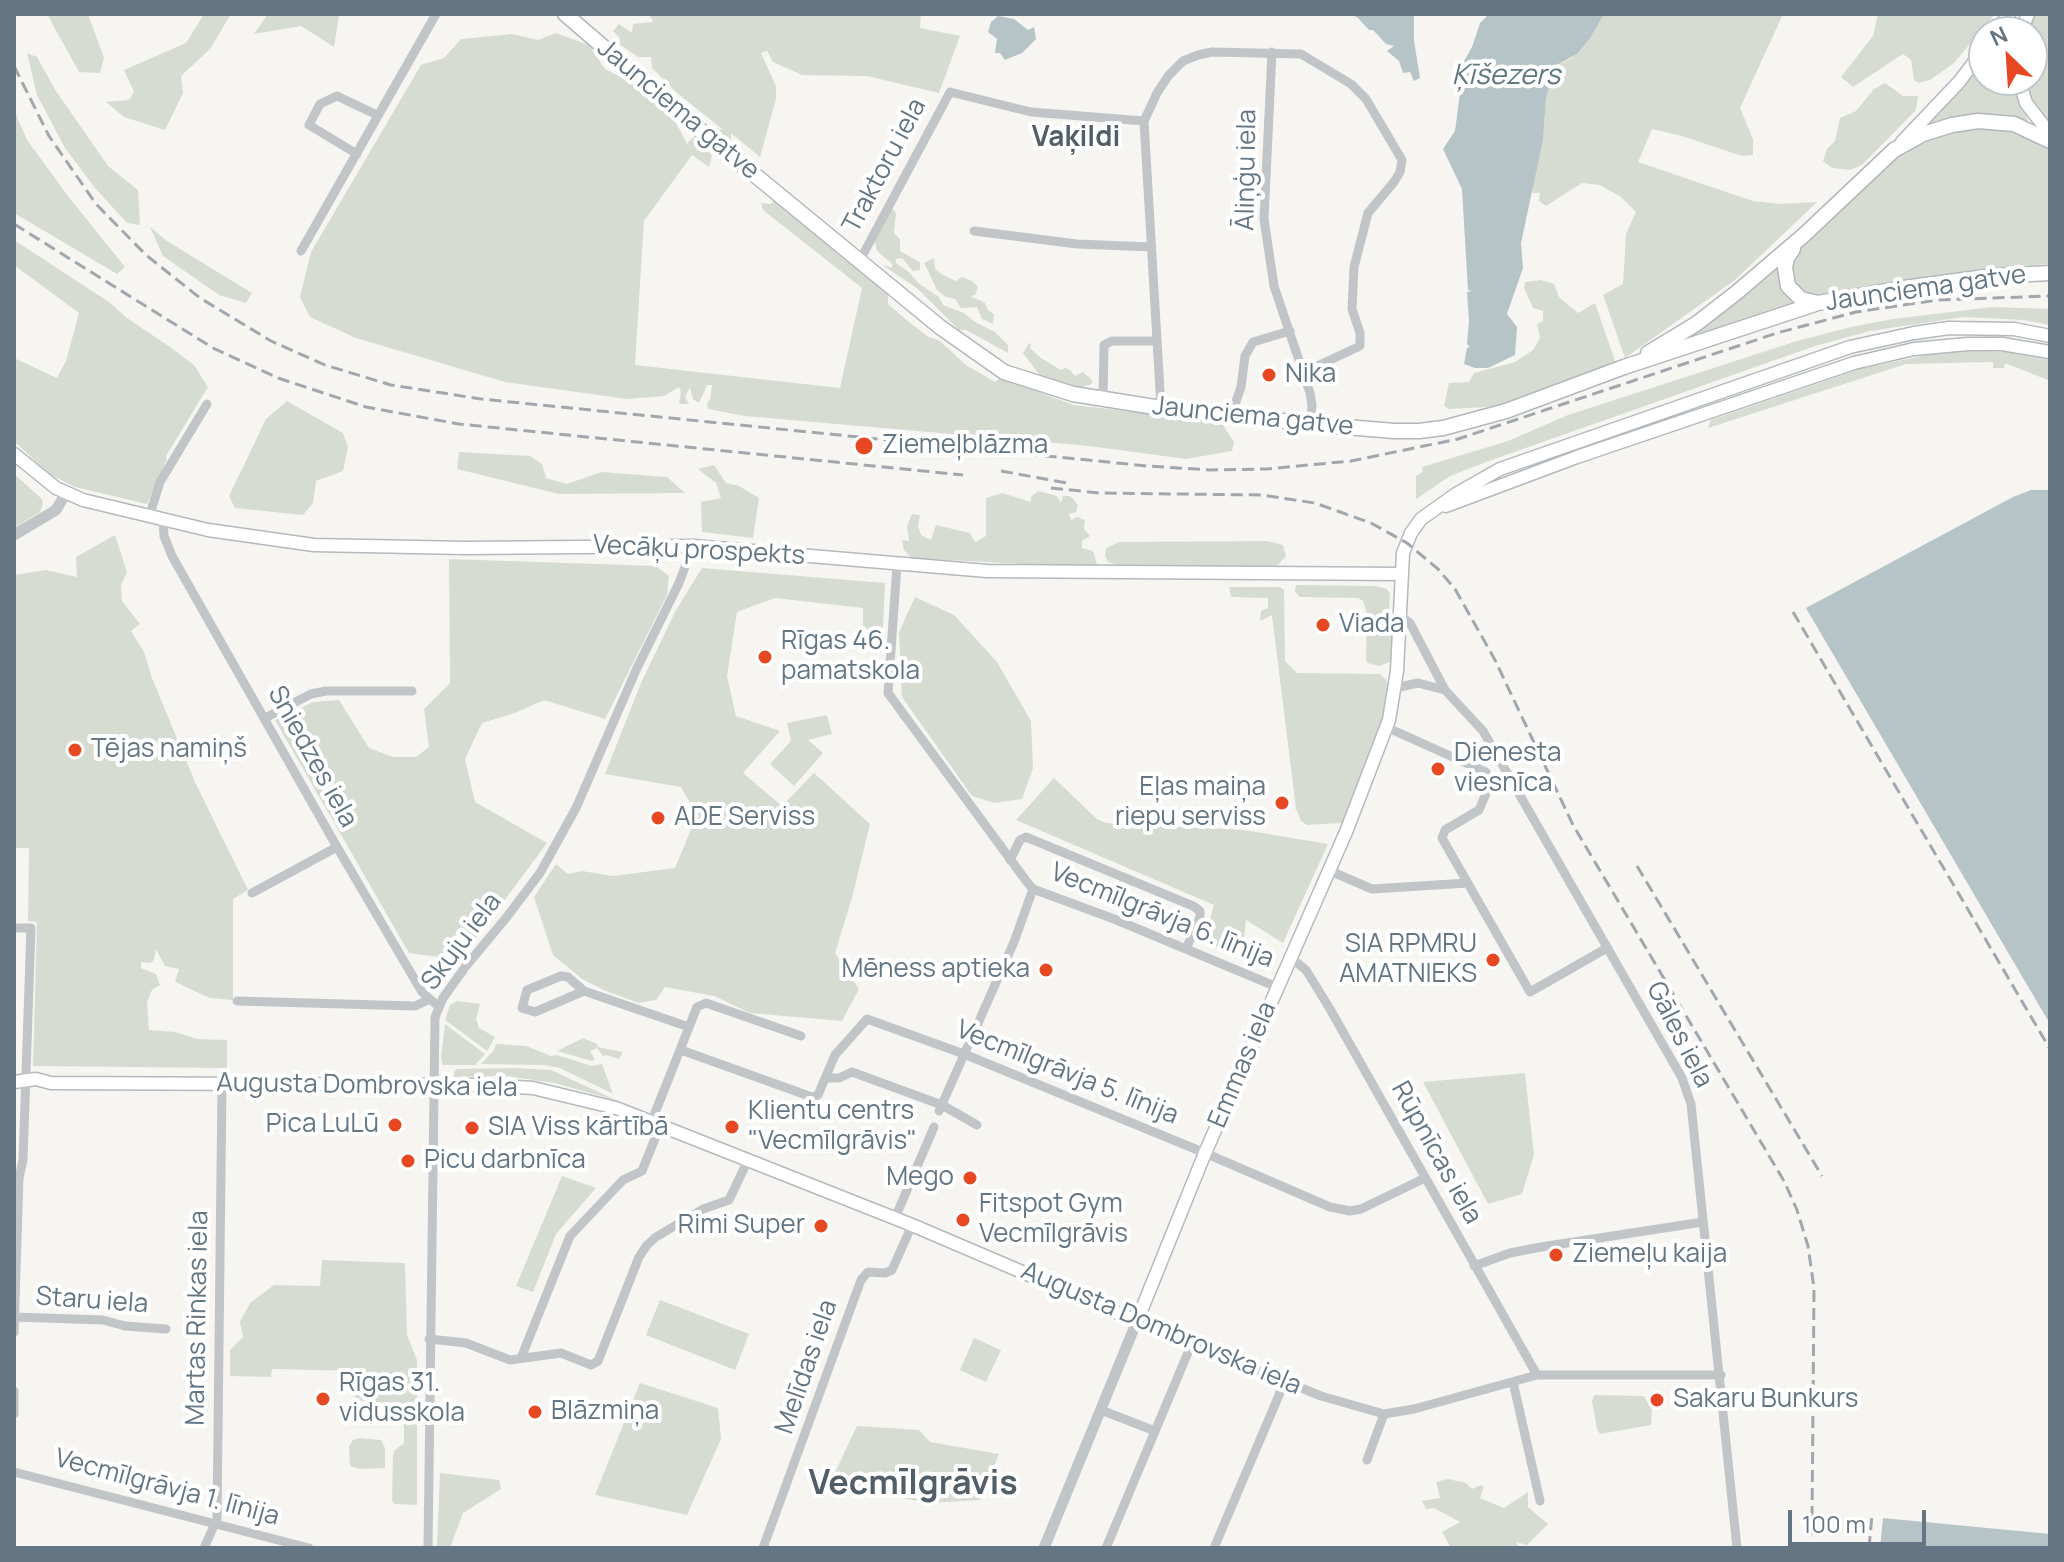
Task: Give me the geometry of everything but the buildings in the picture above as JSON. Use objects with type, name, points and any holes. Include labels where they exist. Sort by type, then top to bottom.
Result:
[{"type":"main road","name":"Jaunciema gatve","points":[[565,14],[940,327],[1004,372],[1073,394],[1161,408],[1310,424],[1394,431],[1443,428],[1506,411],[1624,367],[1818,303],[1993,276],[2050,273]]},
{"type":"main road","points":[[1624,367],[1696,324],[1804,235],[1894,150],[1968,69]]},
{"type":"main road","points":[[2024,96],[2050,134]]},
{"type":"main road","points":[[1894,150],[1923,134],[1978,121],[2014,124],[2050,141]]},
{"type":"main road","points":[[1804,235],[1787,258],[1785,277],[1788,286],[1801,299],[1818,303]]},
{"type":"main road","points":[[1435,510],[1500,469],[1850,347],[1914,333],[1984,327],[2050,336]]},
{"type":"main road","points":[[1435,510],[1694,416],[1854,363],[1914,349],[2002,344],[2050,352]]},
{"type":"main road","points":[[1689,402],[1694,416]]},
{"type":"main road","name":"Vecāķu prospekts","points":[[14,454],[66,493],[208,530],[314,545],[465,548],[693,546],[897,565],[1004,571],[1402,574]]},
{"type":"main road","name":"Emmas iela","points":[[1137,1321],[1386,727],[1395,688],[1403,553],[1421,519],[1435,510]]},
{"type":"main road","name":"Augusta Dombrovska iela","points":[[19,1082],[36,1087],[51,1083],[507,1085],[533,1088],[616,1108],[895,1218],[1137,1321]]},
{"type":"street","points":[[301,251],[436,14]]},
{"type":"street","points":[[1161,408],[1144,121],[1169,75],[1183,61],[1212,52],[1301,54],[1351,84],[1366,99],[1402,160],[1394,182],[1368,213],[1354,267],[1352,309],[1360,333],[1360,346],[1315,367],[1306,381]]},
{"type":"street","name":"Āliņģu iela","points":[[1272,52],[1264,219],[1274,286],[1312,405],[1310,424]]},
{"type":"street","name":"Traktoru iela","points":[[859,262],[950,92],[1031,112],[1144,121]]},
{"type":"street","points":[[357,154],[309,125],[314,114],[320,104],[337,96],[377,115]]},
{"type":"street","points":[[974,231],[1077,244],[1151,247]]},
{"type":"street","points":[[1231,416],[1241,387],[1245,356],[1253,342],[1290,331]]},
{"type":"street","points":[[1103,399],[1104,345],[1112,341],[1157,341]]},
{"type":"street","points":[[149,517],[160,482],[207,404]]},
{"type":"street","points":[[14,535],[56,510],[66,493]]},
{"type":"street","name":"Sniedzes iela","points":[[163,520],[164,536],[172,556],[337,847],[428,1000],[439,1007]]},
{"type":"street","name":"Skuju iela","points":[[428,1548],[433,1033],[439,1007],[466,966],[525,894],[556,845],[595,769],[693,546]]},
{"type":"street","name":"Vecmīlgrāvja 6. līnija","points":[[897,565],[888,693],[1033,889],[1277,987]]},
{"type":"street","name":"Gāles iela","points":[[1401,616],[1410,623],[1445,690],[1483,731],[1682,1078],[1691,1104],[1737,1548]]},
{"type":"street","points":[[1395,688],[1418,683],[1445,690]]},
{"type":"street","points":[[265,718],[311,694],[326,691],[412,691]]},
{"type":"street","points":[[1386,727],[1486,772],[1487,791],[1479,810],[1445,830],[1442,838],[1530,992],[1607,948]]},
{"type":"street","points":[[1487,791],[1510,777]]},
{"type":"street","points":[[1010,860],[1020,840],[1026,837],[1193,906],[1200,911],[1200,917],[1186,949]]},
{"type":"street","points":[[252,893],[337,847]]},
{"type":"street","points":[[1328,870],[1372,889],[1468,883]]},
{"type":"street","points":[[941,1108],[1014,942],[1033,889]]},
{"type":"street","points":[[14,928],[31,928],[19,1082],[23,1160],[19,1178],[14,1332]]},
{"type":"street","name":"Rūpnīcas iela","points":[[1290,957],[1300,963],[1322,996],[1537,1375]]},
{"type":"street","points":[[584,991],[535,1012],[522,1008],[527,990],[561,976],[568,977],[584,991],[689,1027]]},
{"type":"street","points":[[237,1001],[415,1006],[428,1000]]},
{"type":"street","points":[[521,1358],[570,1236],[623,1180],[642,1171],[655,1124],[697,1007],[706,1003],[801,1036]]},
{"type":"street","name":"Vecmīlgrāvja 5. līnija","points":[[826,1078],[835,1055],[867,1019],[964,1054],[1330,1207],[1350,1211],[1381,1202],[1425,1178]]},
{"type":"street","points":[[681,1050],[812,1097],[818,1095],[826,1078],[839,1078],[852,1072],[977,1125]]},
{"type":"street","name":"Martas Rinkas iela","points":[[204,1548],[217,1519],[222,1085]]},
{"type":"street","points":[[895,1218],[934,1127]]},
{"type":"street","points":[[429,1339],[466,1343],[510,1360],[561,1353],[591,1365],[598,1361],[639,1257],[647,1245],[703,1209],[729,1200],[748,1160]]},
{"type":"street","points":[[1474,1266],[1510,1253],[1541,1247],[1703,1222]]},
{"type":"street","name":"Melīdas iela","points":[[763,1548],[861,1280],[868,1272],[885,1273],[892,1270],[912,1225]]},
{"type":"street","name":"Staru iela","points":[[14,1317],[103,1320],[125,1326],[166,1329]]},
{"type":"street","name":"Augusta Dombrovska iela","points":[[1137,1321],[1321,1396],[1384,1414],[1414,1409],[1537,1375],[1721,1375]]},
{"type":"street","name":"Emmas iela","points":[[1044,1548],[1137,1321]]},
{"type":"street","points":[[1106,1548],[1192,1343]]},
{"type":"street","points":[[1214,1548],[1285,1381]]},
{"type":"street","points":[[1513,1382],[1540,1501]]},
{"type":"street","points":[[14,1391],[14,1414]]},
{"type":"street","points":[[1101,1410],[1155,1431]]},
{"type":"street","points":[[1367,1460],[1384,1414]]},
{"type":"street","name":"Vecmīlgrāvja 1. līnija","points":[[14,1472],[309,1548]]},
{"type":"shaded area","points":[[47,14],[88,14],[104,58],[100,73],[79,72]]},
{"type":"shaded area","points":[[204,14],[231,14],[210,49],[181,76],[183,93],[165,130],[124,117],[106,102],[129,100],[134,92],[124,70],[186,43]]},
{"type":"shaded area","points":[[268,14],[365,14],[339,16],[334,47],[301,26],[254,34]]},
{"type":"shaded area","points":[[649,14],[915,14],[921,15],[920,28],[960,36],[939,93],[867,76],[802,75],[773,62],[767,51],[761,53],[776,86],[776,99],[760,157],[731,133],[731,144],[727,146],[716,138],[716,132],[722,129],[677,93],[652,68],[651,57],[638,57],[619,44],[620,38],[613,31],[619,24],[632,33],[633,24],[653,22]]},
{"type":"shaded area","points":[[1604,14],[1783,14],[1740,108],[1753,139],[1753,155],[1742,156],[1652,129],[1638,162],[1753,201],[1781,204],[1817,202],[1735,280],[1625,358],[1603,295],[1623,284],[1626,234],[1636,212],[1621,197],[1600,185],[1582,183],[1546,206],[1539,201],[1540,193],[1533,193],[1532,188],[1543,140],[1546,98],[1555,66],[1572,58]]},
{"type":"shaded area","points":[[1878,14],[1995,14],[1968,16],[1968,46],[1954,63],[1930,80],[1918,83],[1914,80],[1911,60],[1903,54],[1853,87],[1841,77],[1873,36]]},
{"type":"shaded area","points":[[2050,14],[2050,128],[2030,96],[2048,96],[2048,16],[2034,16]]},
{"type":"shaded area","points":[[556,33],[589,45],[605,69],[645,90],[671,113],[687,144],[697,133],[709,143],[705,149],[712,155],[709,167],[692,155],[644,221],[635,365],[840,388],[862,288],[763,210],[761,203],[771,204],[775,198],[888,293],[888,304],[909,322],[927,336],[940,341],[966,365],[995,382],[1000,378],[1074,405],[1221,422],[1234,442],[1232,451],[1186,459],[1089,446],[745,416],[708,409],[712,385],[707,385],[699,403],[693,399],[690,388],[685,397],[689,404],[679,404],[679,387],[664,396],[627,399],[505,382],[356,338],[310,317],[300,297],[311,252],[421,65],[444,58],[461,39],[512,34],[538,40]]},
{"type":"shaded area","points":[[27,53],[37,57],[56,91],[108,166],[138,190],[140,225],[127,223],[65,148],[37,95]]},
{"type":"shaded area","points":[[1968,78],[1968,96],[2018,96],[2028,120],[1977,115],[1929,124]]},
{"type":"shaded area","points":[[1885,83],[1903,96],[1918,96],[1916,110],[1863,164],[1851,170],[1832,168],[1823,161],[1827,149],[1835,141],[1840,118],[1856,111],[1874,89]]},
{"type":"shaded area","points":[[14,110],[27,140],[125,267],[117,274],[14,213]]},
{"type":"shaded area","points":[[1975,127],[2009,129],[2050,145],[2050,264],[1818,296],[1801,292],[1790,274],[1790,266],[1800,246],[1901,154],[1930,138]]},
{"type":"shaded area","points":[[889,205],[896,213],[894,233],[900,239],[900,251],[920,262],[920,270],[913,271],[902,258],[896,259],[896,263],[939,297],[943,305],[964,313],[995,332],[1008,345],[1008,353],[966,330],[959,330],[918,289],[881,264],[892,268],[892,264],[877,251],[875,241]]},
{"type":"shaded area","points":[[150,227],[167,241],[252,293],[246,303],[219,295],[163,256]]},
{"type":"shaded area","points":[[14,240],[109,302],[173,349],[194,365],[208,387],[166,456],[147,504],[75,487],[49,474],[14,441],[14,358],[57,378],[66,361],[79,313],[14,265]]},
{"type":"shaded area","points":[[934,258],[935,268],[941,274],[956,281],[962,277],[978,287],[975,295],[970,296],[985,303],[994,314],[993,324],[982,319],[977,307],[961,308],[955,299],[937,290],[924,263]]},
{"type":"shaded area","points":[[1778,268],[1798,302],[1684,340],[1728,308]]},
{"type":"shaded area","points":[[1541,280],[1554,284],[1559,297],[1578,313],[1595,303],[1616,364],[1488,407],[1449,409],[1444,406],[1449,383],[1469,382],[1474,373],[1515,362],[1533,350],[1540,338],[1537,324],[1543,321],[1543,311],[1533,308],[1524,288],[1525,282]]},
{"type":"shaded area","points":[[1992,307],[2050,309],[2050,325],[2023,320],[1964,317],[1870,331],[1815,346],[1486,462],[1450,476],[1416,499],[1416,476],[1423,472],[1422,467],[1508,441],[1568,415],[1797,341],[1851,327]]},
{"type":"shaded area","points":[[1029,343],[1041,358],[1061,370],[1070,370],[1075,376],[1083,372],[1092,384],[1077,389],[1068,384],[1044,381],[1023,353]]},
{"type":"shaded area","points":[[1968,351],[2007,352],[2050,360],[2050,381],[2005,363],[2004,368],[1993,368],[1993,362],[1906,364],[1708,428],[1711,420],[1860,369],[1927,355]]},
{"type":"shaded area","points":[[287,401],[343,433],[348,447],[343,471],[316,481],[313,503],[303,515],[235,508],[229,496],[266,419]]},
{"type":"shaded area","points":[[459,452],[530,456],[542,464],[546,478],[567,484],[601,472],[667,477],[685,493],[559,494],[457,469]]},
{"type":"shaded area","points":[[714,465],[726,483],[739,486],[759,498],[753,538],[702,532],[701,502],[721,498],[716,483],[698,469]]},
{"type":"shaded area","points":[[14,474],[42,499],[43,504],[40,512],[14,528]]},
{"type":"shaded area","points":[[1038,491],[1057,496],[1061,503],[1063,496],[1070,496],[1078,505],[1076,512],[1069,514],[1071,520],[1077,517],[1085,520],[1084,529],[1090,536],[1082,541],[1082,548],[1093,551],[1098,568],[911,558],[904,550],[902,540],[909,541],[907,526],[912,514],[920,515],[918,526],[921,535],[931,540],[936,525],[970,533],[975,542],[986,536],[986,498],[1002,493],[1031,502],[1031,497]]},
{"type":"shaded area","points":[[115,535],[127,572],[121,585],[122,601],[140,624],[131,631],[144,652],[195,782],[248,890],[233,899],[233,1000],[210,998],[175,982],[179,969],[165,966],[156,949],[154,960],[141,962],[141,968],[156,974],[160,985],[152,990],[147,1002],[149,1030],[175,1032],[197,1039],[227,1040],[227,1068],[33,1066],[37,922],[28,921],[29,848],[14,848],[14,575],[46,570],[77,577],[76,557]]},
{"type":"shaded area","points":[[1267,541],[1283,545],[1286,556],[1278,565],[1121,566],[1108,562],[1105,555],[1106,548],[1119,542]]},
{"type":"shaded area","points":[[449,559],[656,566],[669,576],[667,595],[605,719],[544,700],[482,723],[465,759],[475,802],[547,843],[460,960],[409,953],[275,720],[313,702],[339,700],[369,748],[393,757],[416,757],[429,747],[424,709],[450,683]]},
{"type":"shaded area","points":[[702,568],[885,583],[883,627],[877,636],[863,626],[863,608],[775,598],[737,612],[727,676],[736,716],[780,731],[743,773],[782,806],[814,773],[870,824],[835,953],[859,989],[842,1021],[750,1013],[714,996],[665,987],[656,1000],[639,1003],[606,991],[582,979],[553,955],[534,897],[556,864],[568,874],[582,871],[613,876],[675,868],[697,815],[681,787],[605,774],[641,683],[676,610]]},
{"type":"shaded area","points":[[1296,585],[1375,586],[1387,589],[1390,594],[1388,630],[1392,631],[1394,642],[1390,662],[1379,666],[1366,660],[1367,614],[1363,601],[1358,598],[1300,597],[1295,592]]},
{"type":"shaded area","points":[[1229,587],[1280,587],[1284,590],[1285,661],[1297,673],[1380,674],[1386,680],[1389,690],[1377,744],[1342,823],[1307,825],[1301,821],[1296,809],[1272,615],[1260,621],[1261,611],[1268,608],[1268,598],[1231,597]]},
{"type":"shaded area","points":[[915,597],[954,615],[997,662],[1031,721],[1033,768],[1022,799],[994,803],[972,796],[902,697],[899,632]]},
{"type":"shaded area","points":[[827,715],[832,734],[808,740],[823,753],[794,786],[770,764],[791,741],[787,723]]},
{"type":"shaded area","points":[[1054,778],[1097,819],[1106,823],[1244,830],[1328,844],[1283,943],[1246,920],[1242,959],[1204,941],[1214,905],[1016,820]]},
{"type":"shaded area","points":[[457,1001],[480,1004],[476,1019],[479,1028],[495,1037],[487,1051],[445,1020],[450,1005]]},
{"type":"shaded area","points":[[445,1024],[485,1054],[475,1065],[443,1065]]},
{"type":"shaded area","points":[[583,1038],[598,1047],[623,1052],[619,1059],[603,1056],[597,1048],[590,1051],[595,1060],[592,1061],[557,1051]]},
{"type":"shaded area","points":[[496,1044],[526,1046],[592,1066],[602,1064],[613,1094],[560,1068],[481,1064]]},
{"type":"shaded area","points":[[457,1069],[551,1070],[618,1101],[555,1083],[506,1076],[454,1077]]},
{"type":"shaded area","points":[[1525,1073],[1534,1155],[1522,1194],[1488,1204],[1423,1082]]},
{"type":"shaded area","points":[[562,1176],[596,1188],[556,1234],[533,1292],[516,1286]]},
{"type":"shaded area","points":[[322,1260],[405,1263],[407,1335],[417,1360],[417,1505],[395,1504],[392,1501],[393,1455],[404,1443],[404,1422],[394,1416],[385,1403],[362,1401],[355,1397],[355,1371],[272,1369],[271,1377],[230,1376],[230,1350],[243,1337],[240,1322],[250,1303],[274,1285],[320,1286]]},
{"type":"shaded area","points":[[660,1300],[749,1334],[735,1370],[646,1335]]},
{"type":"shaded area","points":[[974,1338],[1001,1350],[986,1382],[960,1370]]},
{"type":"shaded area","points":[[640,1383],[718,1408],[721,1439],[687,1515],[595,1495]]},
{"type":"shaded area","points":[[1594,1395],[1644,1396],[1652,1410],[1651,1425],[1600,1434],[1592,1401]]},
{"type":"shaded area","points":[[857,1426],[919,1430],[930,1442],[999,1454],[980,1500],[929,1503],[829,1485]]},
{"type":"shaded area","points":[[359,1438],[381,1440],[385,1448],[385,1468],[360,1469],[350,1466],[349,1446]]},
{"type":"shaded area","points":[[440,1473],[499,1480],[501,1489],[463,1513],[450,1548],[437,1548]]},
{"type":"shaded area","points":[[1448,1479],[1466,1483],[1472,1489],[1481,1485],[1484,1487],[1480,1498],[1504,1508],[1528,1492],[1528,1507],[1548,1524],[1527,1545],[1516,1542],[1519,1548],[1451,1548],[1442,1532],[1460,1522],[1434,1508],[1426,1509],[1422,1501],[1440,1498],[1436,1482]]},
{"type":"water","name":"Ķīšezers","points":[[1350,14],[1414,14],[1414,41],[1420,78],[1414,81],[1410,72],[1403,73],[1399,61],[1387,51],[1394,46],[1386,44],[1373,30]]},
{"type":"water","name":"Ķīšezers","points":[[1489,14],[1604,14],[1577,54],[1555,66],[1546,98],[1543,140],[1521,243],[1523,268],[1507,314],[1517,327],[1515,355],[1488,368],[1475,368],[1464,364],[1467,348],[1470,347],[1467,344],[1467,292],[1472,291],[1468,290],[1462,189],[1443,149],[1455,131],[1460,93],[1459,70],[1472,47],[1480,23]]},
{"type":"water","points":[[998,16],[1014,19],[1028,30],[1034,27],[1036,39],[1022,53],[1005,60],[1000,53],[995,53],[997,39],[988,32],[991,22]]},
{"type":"water","points":[[2031,490],[2050,490],[2050,1024],[1806,608]]},
{"type":"water","points":[[1883,1518],[2050,1534],[2050,1548],[1880,1548]]},
{"type":"railway","points":[[14,66],[49,136],[96,204],[146,255],[200,298],[271,341],[325,365],[391,385],[481,399],[1147,466],[1210,470],[1267,469],[1351,461],[1458,439],[1777,333],[1856,312],[1937,300],[2050,296]]},
{"type":"railway","points":[[14,224],[213,348],[278,378],[366,407],[459,424],[963,475]]},
{"type":"railway","points":[[1001,471],[1067,483]]},
{"type":"railway","points":[[1051,488],[1099,493],[1261,495],[1315,503],[1371,523],[1407,543],[1438,569],[1455,589],[1495,660],[1573,825],[1784,1181],[1797,1210],[1808,1246],[1814,1288],[1812,1524],[1809,1548]]},
{"type":"railway","points":[[1793,612],[2050,1049]]},
{"type":"railway","points":[[1637,866],[1822,1176]]},
{"type":"railway","points":[[1869,1548],[1872,1515]]},
{"type":"place","name":"Nika","points":[[1269,375]]},
{"type":"place","name":"Ziemeļblāzma","points":[[864,446]]},
{"type":"place","name":"Viada","points":[[1323,625]]},
{"type":"place","name":"Rīgas 46. pamatskola","points":[[765,657]]},
{"type":"place","name":"Tējas namiņš","points":[[75,750]]},
{"type":"place","name":"Dienesta viesnīca","points":[[1438,769]]},
{"type":"place","name":"Eļas maiņa riepu serviss","points":[[1282,803]]},
{"type":"place","name":"ADE Serviss","points":[[658,818]]},
{"type":"place","name":"SIA RPMRU AMATNIEKS","points":[[1493,960]]},
{"type":"place","name":"Mēness aptieka","points":[[1046,970]]},
{"type":"place","name":"Pica LuLū","points":[[395,1125]]},
{"type":"place","name":"Klientu centrs \"Vecmīlgrāvis\"","points":[[732,1127]]},
{"type":"place","name":"SIA Viss kārtībā","points":[[472,1128]]},
{"type":"place","name":"Picu darbnīca","points":[[408,1161]]},
{"type":"place","name":"Mego","points":[[970,1178]]},
{"type":"place","name":"Fitspot Gym Vecmīlgrāvis","points":[[963,1220]]},
{"type":"place","name":"Rimi Super","points":[[821,1226]]},
{"type":"place","name":"Ziemeļu kaija","points":[[1556,1255]]},
{"type":"place","name":"Rīgas 31. vidusskola","points":[[323,1399]]},
{"type":"place","name":"Sakaru Bunkurs","points":[[1657,1400]]},
{"type":"place","name":"Blāzmiņa","points":[[535,1412]]},
{"type":"district","name":"Vaķildi","points":[[1076,138]]},
{"type":"district","name":"Vecmīlgrāvis","points":[[913,1484]]}]
